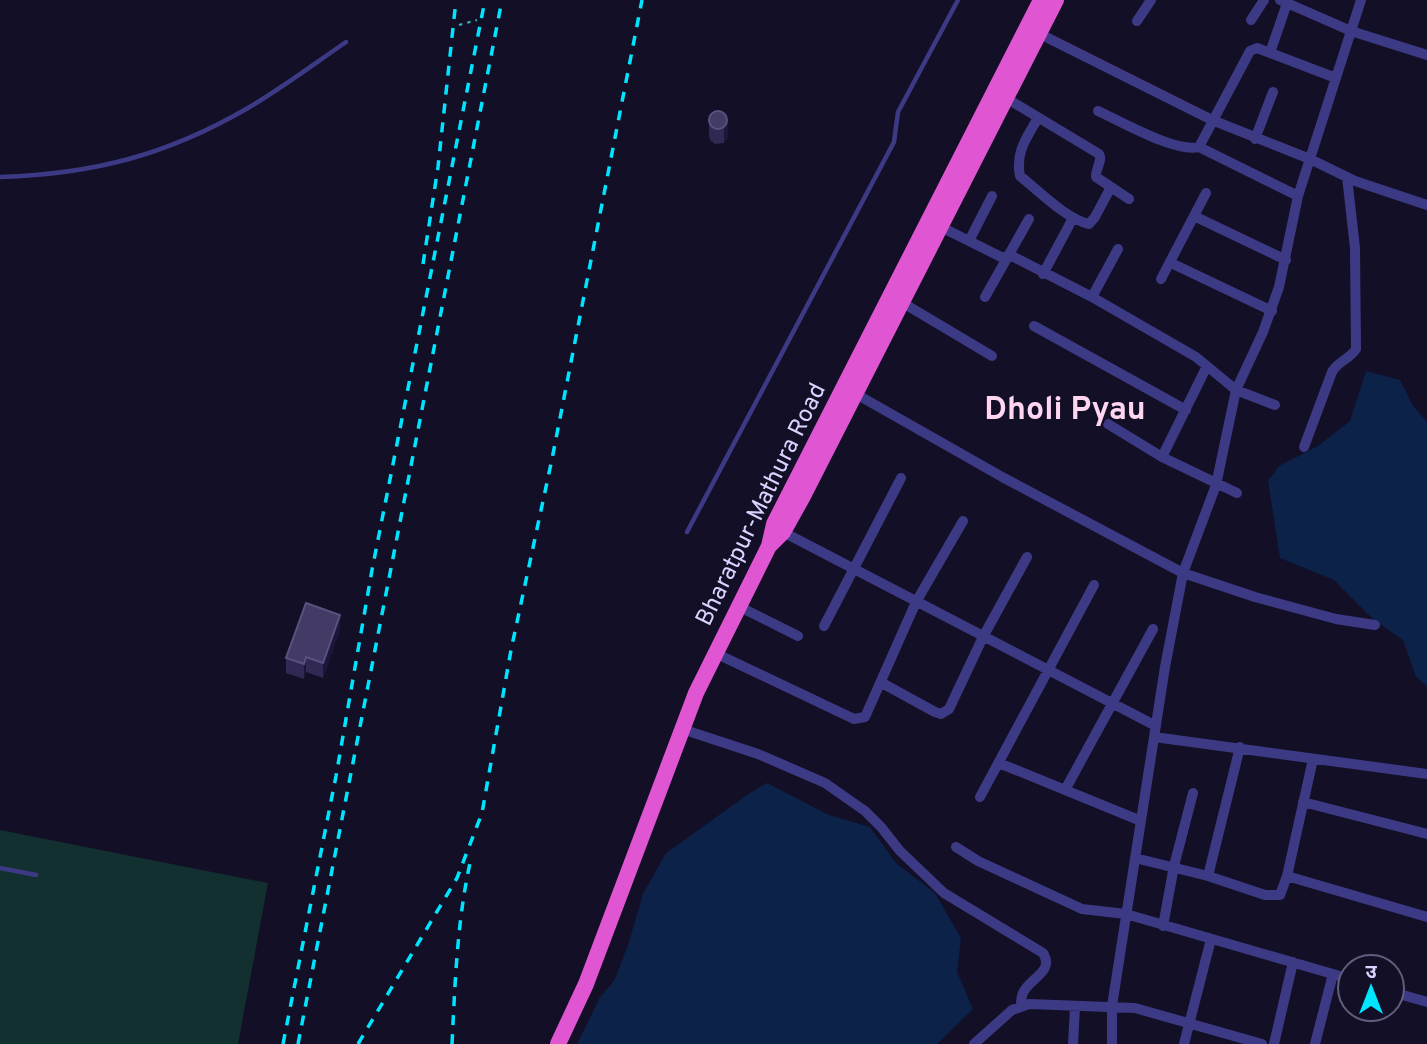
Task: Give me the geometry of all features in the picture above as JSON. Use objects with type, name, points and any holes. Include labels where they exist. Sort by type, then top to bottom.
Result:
[{"type":"highway","name":"Bharatpur-Mathura Road","points":[[769,546],[783,532],[941,227],[1041,0]]},
{"type":"highway","name":"Bharatpur-Mathura Road","points":[[558,1044],[586,984],[682,729],[715,653],[769,546],[774,524],[986,124],[1006,98],[1056,0]]},
{"type":"street","points":[[1138,22],[1151,0]]},
{"type":"street","points":[[1251,20],[1264,0]]},
{"type":"street","points":[[1112,1044],[1112,1006],[1183,573],[1216,485],[1236,390],[1272,311],[1286,260],[1298,196],[1361,0]]},
{"type":"street","points":[[1270,53],[1284,1],[1351,32],[1427,55]]},
{"type":"street","points":[[1038,33],[1212,120],[1310,159],[1347,177],[1427,205]]},
{"type":"street","points":[[1199,147],[1250,51],[1257,48],[1336,78]]},
{"type":"street","points":[[1255,139],[1273,92]]},
{"type":"street","points":[[1006,98],[1099,154],[1101,160],[1096,177],[1129,199]]},
{"type":"street","points":[[1098,111],[1178,148],[1199,147],[1298,196]]},
{"type":"street","points":[[1038,118],[1020,149],[1020,176],[1073,218],[1088,224],[1092,222],[1111,187]]},
{"type":"street","points":[[1304,447],[1336,364],[1356,349],[1355,248],[1347,177]]},
{"type":"street","points":[[1161,279],[1206,193]]},
{"type":"street","points":[[969,241],[992,196]]},
{"type":"street","points":[[1195,216],[1286,260]]},
{"type":"street","points":[[1043,274],[1073,218]]},
{"type":"street","points":[[985,297],[1029,219]]},
{"type":"street","points":[[941,227],[1001,257],[1014,257],[1092,297],[1196,357],[1236,390],[1275,404]]},
{"type":"street","points":[[1092,297],[1118,249]]},
{"type":"street","points":[[1171,263],[1272,311]]},
{"type":"street","points":[[903,303],[992,356]]},
{"type":"street","points":[[1034,326],[1186,410]]},
{"type":"street","points":[[1162,457],[1207,366]]},
{"type":"street","points":[[856,394],[1004,478],[1183,573],[1255,597],[1336,619],[1375,625]]},
{"type":"street","points":[[1108,425],[1162,457],[1237,494]]},
{"type":"street","points":[[824,626],[901,478]]},
{"type":"street","points":[[715,653],[854,719],[866,717],[916,602],[963,521]]},
{"type":"street","points":[[783,532],[1111,703],[1155,731],[1313,759],[1427,774]]},
{"type":"street","points":[[882,683],[942,714],[949,709],[983,637],[1027,557]]},
{"type":"street","points":[[980,797],[1094,585]]},
{"type":"street","points":[[738,606],[797,636]]},
{"type":"street","points":[[1065,790],[1153,629]]},
{"type":"street","points":[[682,729],[758,754],[825,783],[865,811],[900,851],[944,893],[1042,953],[1046,959],[1045,968],[1023,992],[1021,1005]]},
{"type":"street","points":[[1208,876],[1240,747]]},
{"type":"street","points":[[1135,858],[1174,866],[1273,896],[1280,895],[1287,876],[1313,759]]},
{"type":"street","points":[[999,763],[1141,821]]},
{"type":"street","points":[[1163,926],[1174,866],[1193,793]]},
{"type":"street","points":[[1303,802],[1427,834]]},
{"type":"street","points":[[956,847],[978,861],[1082,909],[1126,914],[1336,976]]},
{"type":"street","points":[[1287,876],[1427,917]]},
{"type":"street","points":[[1184,1044],[1211,939]]},
{"type":"street","points":[[1274,1044],[1293,962]]},
{"type":"street","points":[[1315,1044],[1333,975]]},
{"type":"street","points":[[1406,996],[1427,1002]]},
{"type":"street","points":[[974,1044],[1012,1010],[1021,1005],[1036,1004],[1135,1008],[1262,1044]]},
{"type":"street","points":[[1073,1044],[1075,1007]]},
{"type":"lane","points":[[687,532],[894,142],[898,112],[958,0]]},
{"type":"lane","points":[[0,177],[69,172],[126,162],[171,145],[250,107],[346,42]]},
{"type":"lane","points":[[0,867],[36,875]]},
{"type":"path","points":[[459,25],[477,20]]},
{"type":"green space","points":[[0,830],[268,883],[238,1044],[0,1044]]},
{"type":"water","points":[[1366,371],[1400,380],[1413,406],[1427,422],[1427,686],[1416,677],[1403,640],[1374,620],[1334,580],[1280,558],[1268,481],[1279,466],[1318,446],[1350,421]]},
{"type":"water","points":[[767,783],[829,815],[870,827],[896,863],[935,893],[961,938],[957,972],[973,1009],[937,1044],[577,1044],[600,997],[614,981],[643,894],[666,853]]},
{"type":"building","points":[[714,111],[722,111],[727,120],[725,127],[714,129],[709,124],[709,116]]},
{"type":"building","points":[[306,603],[340,615],[323,663],[306,657],[304,664],[286,658]]},
{"type":"railway","points":[[423,264],[438,167],[456,0]]},
{"type":"railway","points":[[283,1044],[336,776],[372,570],[485,0]]},
{"type":"railway","points":[[298,1044],[502,0]]},
{"type":"railway","points":[[358,1044],[457,878],[482,813],[511,650],[552,459],[642,0]]},
{"type":"railway","points":[[452,1044],[459,930],[470,863]]},
{"type":"district","name":"Dholi Pyau","points":[[1065,411]]}]
